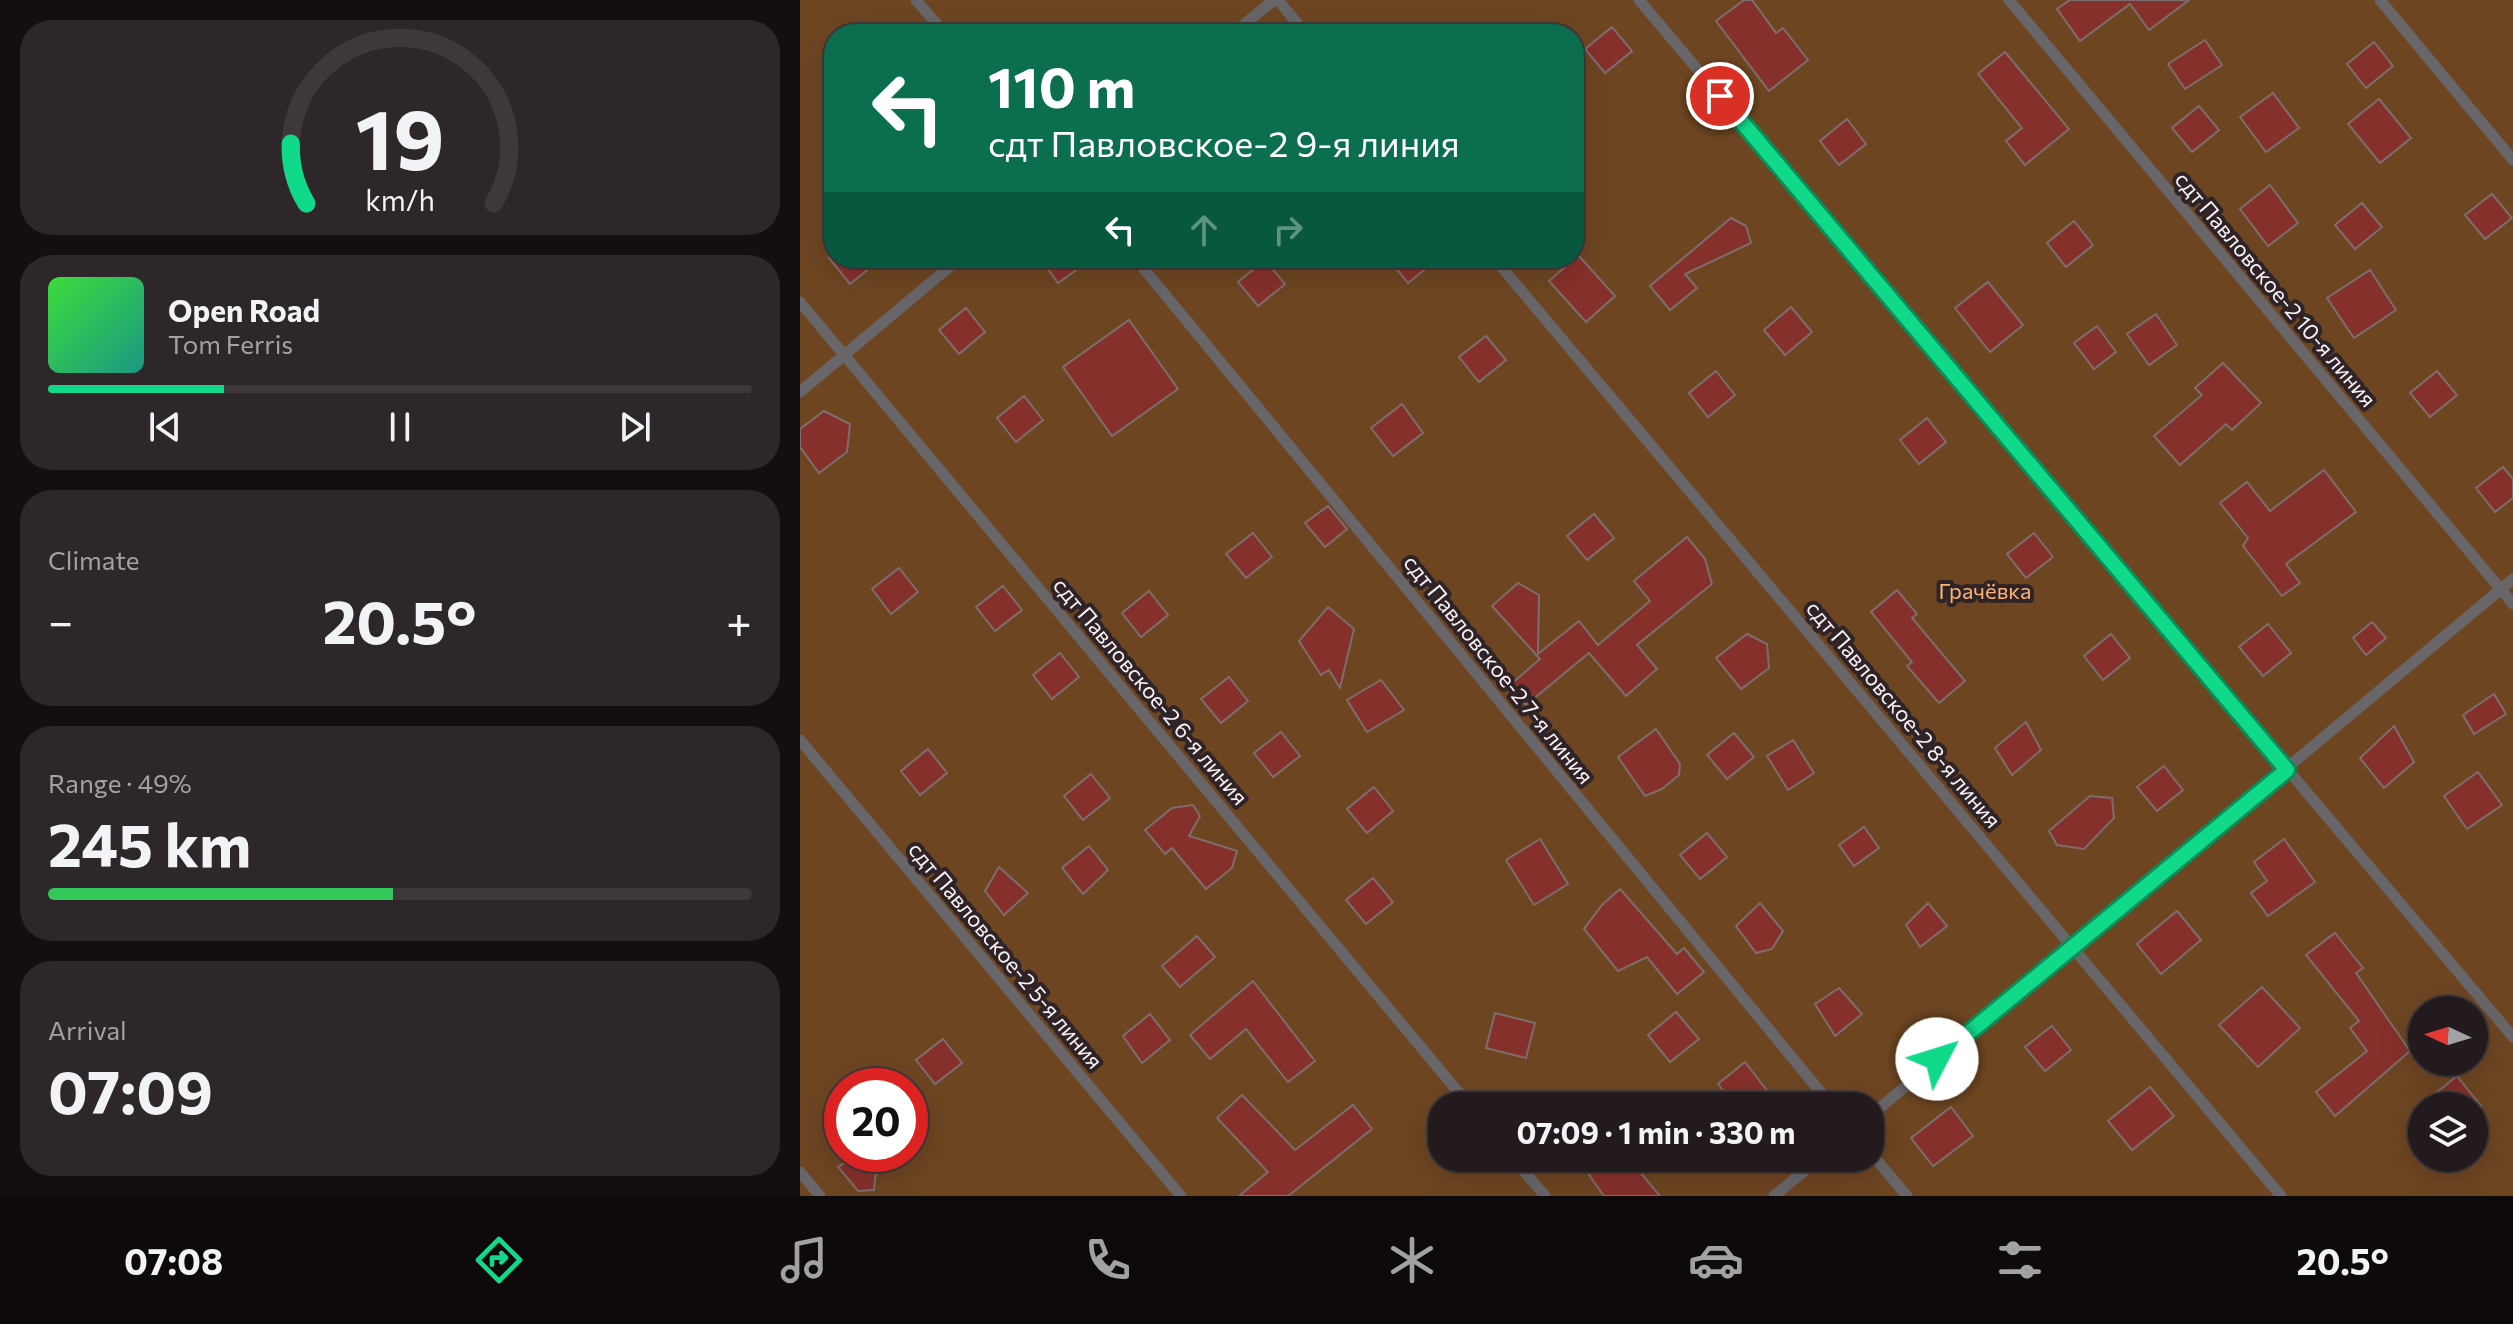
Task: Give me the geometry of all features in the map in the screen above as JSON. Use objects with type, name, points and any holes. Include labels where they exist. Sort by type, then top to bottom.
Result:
[{"type":"lane","points":[[916,0],[936,24]]},
{"type":"lane","points":[[1245,24],[1276,0],[1297,24]]},
{"type":"lane","points":[[1639,0],[2513,1037]]},
{"type":"lane","name":"сдт Павловское-2 10-я линия","points":[[2009,0],[2513,604]]},
{"type":"lane","points":[[2380,0],[2513,160]]},
{"type":"lane","points":[[800,392],[948,268]]},
{"type":"lane","name":"сдт Павловское-2 7-я линия","points":[[1143,268],[1820,1092]]},
{"type":"lane","name":"сдт Павловское-2 8-я линия","points":[[1502,268],[2281,1196]]},
{"type":"lane","name":"сдт Павловское-2 6-я линия","points":[[800,302],[1458,1092]]},
{"type":"lane","points":[[1884,1104],[2513,579]]},
{"type":"lane","name":"сдт Павловское-2 5-я линия","points":[[800,740],[1181,1196]]},
{"type":"lane","points":[[1884,1169],[1907,1196]]},
{"type":"lane","points":[[800,1172],[820,1196]]},
{"type":"lane","points":[[1525,1172],[1545,1196]]},
{"type":"lane","points":[[1774,1196],[1803,1172]]},
{"type":"green space","name":"Грачёвка","points":[[800,0],[2513,0],[2513,1196],[800,1196]]},
{"type":"building","points":[[1744,0],[1752,0],[1776,33],[1783,28],[1808,60],[1769,91],[1716,21]]},
{"type":"building","points":[[2070,0],[2189,0],[2149,30],[2130,4],[2080,41],[2057,9]]},
{"type":"building","points":[[1612,27],[1632,51],[1605,73],[1585,49]]},
{"type":"building","points":[[2205,40],[2222,65],[2185,89],[2168,64]]},
{"type":"building","points":[[2374,42],[2393,66],[2366,88],[2347,64]]},
{"type":"building","points":[[2005,52],[2069,129],[2025,165],[2006,141],[2022,128],[1978,74]]},
{"type":"building","points":[[2273,93],[2299,128],[2266,152],[2240,117]]},
{"type":"building","points":[[2379,99],[2411,138],[2380,163],[2348,124]]},
{"type":"building","points":[[2199,106],[2219,130],[2192,152],[2172,128]]},
{"type":"building","points":[[1847,119],[1866,144],[1839,165],[1820,141]]},
{"type":"building","points":[[2270,185],[2298,223],[2268,246],[2240,209]]},
{"type":"building","points":[[2492,194],[2512,218],[2485,239],[2465,215]]},
{"type":"building","points":[[2362,203],[2382,227],[2355,249],[2335,225]]},
{"type":"building","points":[[1731,218],[1746,226],[1751,243],[1685,274],[1697,288],[1670,310],[1650,286]]},
{"type":"building","points":[[2074,221],[2093,245],[2066,267],[2047,243]]},
{"type":"building","points":[[1584,262],[1615,296],[1586,322],[1549,281],[1564,268],[1584,268]]},
{"type":"building","points":[[837,268],[870,268],[850,284]]},
{"type":"building","points":[[1047,268],[1079,268],[1058,283]]},
{"type":"building","points":[[1255,268],[1272,268],[1285,284],[1258,306],[1238,282]]},
{"type":"building","points":[[1396,268],[1427,268],[1408,283]]},
{"type":"building","points":[[2370,270],[2396,310],[2354,338],[2327,298]]},
{"type":"building","points":[[1988,282],[2023,325],[1990,352],[1955,308]]},
{"type":"building","points":[[1791,307],[1812,332],[1785,355],[1764,330]]},
{"type":"building","points":[[966,308],[985,332],[959,354],[939,330]]},
{"type":"building","points":[[2156,314],[2177,345],[2149,365],[2127,334]]},
{"type":"building","points":[[1129,320],[1178,389],[1112,436],[1063,367]]},
{"type":"building","points":[[2097,326],[2116,352],[2094,369],[2074,343]]},
{"type":"building","points":[[1486,336],[1506,360],[1479,382],[1459,357]]},
{"type":"building","points":[[2223,363],[2261,403],[2232,430],[2226,424],[2180,465],[2154,436],[2202,395],[2195,388]]},
{"type":"building","points":[[1716,371],[1735,395],[1708,417],[1689,393]]},
{"type":"building","points":[[2437,371],[2457,395],[2430,417],[2410,393]]},
{"type":"building","points":[[1024,396],[1043,420],[1016,442],[997,418]]},
{"type":"building","points":[[1402,404],[1423,433],[1393,456],[1371,428]]},
{"type":"building","points":[[824,411],[850,424],[847,452],[819,473],[800,447],[800,429]]},
{"type":"building","points":[[1927,418],[1946,442],[1919,464],[1900,440]]},
{"type":"building","points":[[2503,467],[2513,479],[2513,498],[2495,512],[2476,488]]},
{"type":"building","points":[[2324,470],[2356,512],[2286,564],[2300,583],[2282,596],[2243,546],[2248,538],[2220,503],[2247,482],[2270,511]]},
{"type":"building","points":[[1328,506],[1347,529],[1325,547],[1305,523]]},
{"type":"building","points":[[1594,514],[1614,538],[1587,560],[1567,536]]},
{"type":"building","points":[[1253,533],[1272,557],[1246,578],[1226,554]]},
{"type":"building","points":[[2034,533],[2053,557],[2026,578],[2007,554]]},
{"type":"building","points":[[1687,537],[1705,559],[1712,584],[1637,645],[1657,669],[1626,696],[1589,653],[1526,705],[1509,686],[1540,659],[1492,606],[1518,583],[1539,595],[1538,654],[1579,621],[1598,645],[1650,601],[1634,581]]},
{"type":"building","points":[[899,568],[918,592],[891,614],[872,589]]},
{"type":"building","points":[[1003,586],[1022,610],[995,631],[976,607]]},
{"type":"building","points":[[1897,590],[1917,614],[1912,618],[1965,681],[1939,703],[1907,666],[1912,662],[1871,612]]},
{"type":"building","points":[[1149,591],[1168,615],[1141,637],[1122,613]]},
{"type":"building","points":[[1328,607],[1354,629],[1340,688],[1329,670],[1321,675],[1299,641]]},
{"type":"building","points":[[2372,622],[2386,638],[2366,655],[2353,638]]},
{"type":"building","points":[[2268,624],[2291,653],[2263,676],[2239,647]]},
{"type":"building","points":[[1747,634],[1767,644],[1769,668],[1741,689],[1716,658]]},
{"type":"building","points":[[2111,634],[2130,658],[2103,680],[2084,656]]},
{"type":"building","points":[[1060,653],[1079,677],[1052,699],[1033,675]]},
{"type":"building","points":[[1229,677],[1248,701],[1221,723],[1201,699]]},
{"type":"building","points":[[1381,680],[1404,710],[1367,732],[1347,700]]},
{"type":"building","points":[[2494,694],[2506,714],[2474,734],[2463,715]]},
{"type":"building","points":[[2026,722],[2041,750],[2012,775],[1995,748]]},
{"type":"building","points":[[2394,726],[2414,762],[2384,788],[2360,758]]},
{"type":"building","points":[[1656,729],[1680,764],[1679,775],[1662,789],[1645,796],[1618,757]]},
{"type":"building","points":[[1281,732],[1300,756],[1273,777],[1254,753]]},
{"type":"building","points":[[1734,733],[1754,757],[1727,779],[1707,755]]},
{"type":"building","points":[[1793,740],[1814,773],[1788,790],[1767,756]]},
{"type":"building","points":[[928,749],[947,773],[920,795],[901,771]]},
{"type":"building","points":[[2164,766],[2183,790],[2157,811],[2137,787]]},
{"type":"building","points":[[2478,772],[2502,805],[2467,829],[2444,796]]},
{"type":"building","points":[[1091,774],[1110,798],[1083,820],[1064,796]]},
{"type":"building","points":[[1374,787],[1393,811],[1367,833],[1347,809]]},
{"type":"building","points":[[2090,796],[2112,798],[2114,818],[2084,849],[2057,845],[2049,831]]},
{"type":"building","points":[[1193,805],[1200,816],[1189,836],[1237,851],[1232,868],[1206,889],[1172,848],[1165,854],[1145,830],[1172,808]]},
{"type":"building","points":[[1864,827],[1879,848],[1854,866],[1839,845]]},
{"type":"building","points":[[1707,833],[1727,857],[1700,879],[1680,855]]},
{"type":"building","points":[[1540,839],[1568,884],[1534,905],[1506,860]]},
{"type":"building","points":[[2284,839],[2315,882],[2268,916],[2251,893],[2267,881],[2254,862]]},
{"type":"building","points":[[1089,846],[1108,870],[1083,894],[1062,868]]},
{"type":"building","points":[[999,867],[1028,893],[1004,915],[985,891]]},
{"type":"building","points":[[1373,878],[1393,902],[1366,924],[1346,900]]},
{"type":"building","points":[[1620,889],[1677,954],[1684,948],[1704,972],[1677,994],[1647,957],[1618,971],[1584,929],[1602,905]]},
{"type":"building","points":[[1760,903],[1783,931],[1772,949],[1756,953],[1736,926]]},
{"type":"building","points":[[1928,903],[1947,926],[1920,947],[1906,925]]},
{"type":"building","points":[[2177,911],[2201,940],[2161,974],[2137,944]]},
{"type":"building","points":[[2335,933],[2363,968],[2356,973],[2408,1048],[2408,1053],[2335,1116],[2316,1092],[2367,1051],[2350,1028],[2359,1021],[2306,955]]},
{"type":"building","points":[[1197,936],[1215,957],[1180,987],[1162,966]]},
{"type":"building","points":[[1253,981],[1315,1061],[1288,1082],[1246,1029],[1210,1059],[1190,1035]]},
{"type":"building","points":[[2262,987],[2300,1028],[2258,1067],[2219,1025]]},
{"type":"building","points":[[1839,988],[1862,1014],[1835,1036],[1815,1004]]},
{"type":"building","points":[[1676,1012],[1699,1039],[1670,1062],[1648,1035]]},
{"type":"building","points":[[1495,1013],[1535,1023],[1526,1058],[1486,1048]]},
{"type":"building","points":[[1150,1014],[1170,1040],[1142,1063],[1123,1036]]},
{"type":"building","points":[[2052,1026],[2071,1050],[2045,1071],[2025,1047]]},
{"type":"building","points":[[943,1039],[962,1063],[935,1084],[928,1075],[928,1068],[922,1068],[916,1060]]},
{"type":"building","points":[[1745,1062],[1768,1092],[1724,1092],[1718,1084]]},
{"type":"building","points":[[2457,1076],[2470,1092],[2437,1092]]},
{"type":"building","points":[[2150,1087],[2174,1116],[2132,1150],[2108,1121]]},
{"type":"building","points":[[1242,1095],[1295,1150],[1353,1105],[1372,1129],[1288,1196],[1239,1196],[1268,1172],[1217,1118]]},
{"type":"building","points":[[1951,1107],[1973,1136],[1933,1166],[1911,1138]]},
{"type":"building","points":[[842,1172],[876,1172],[874,1190],[858,1191]]},
{"type":"building","points":[[1593,1172],[1640,1172],[1660,1196],[1604,1196],[1589,1175]]},
{"type":"route","points":[[1720,96],[2287,770],[1937,1059]]}]
